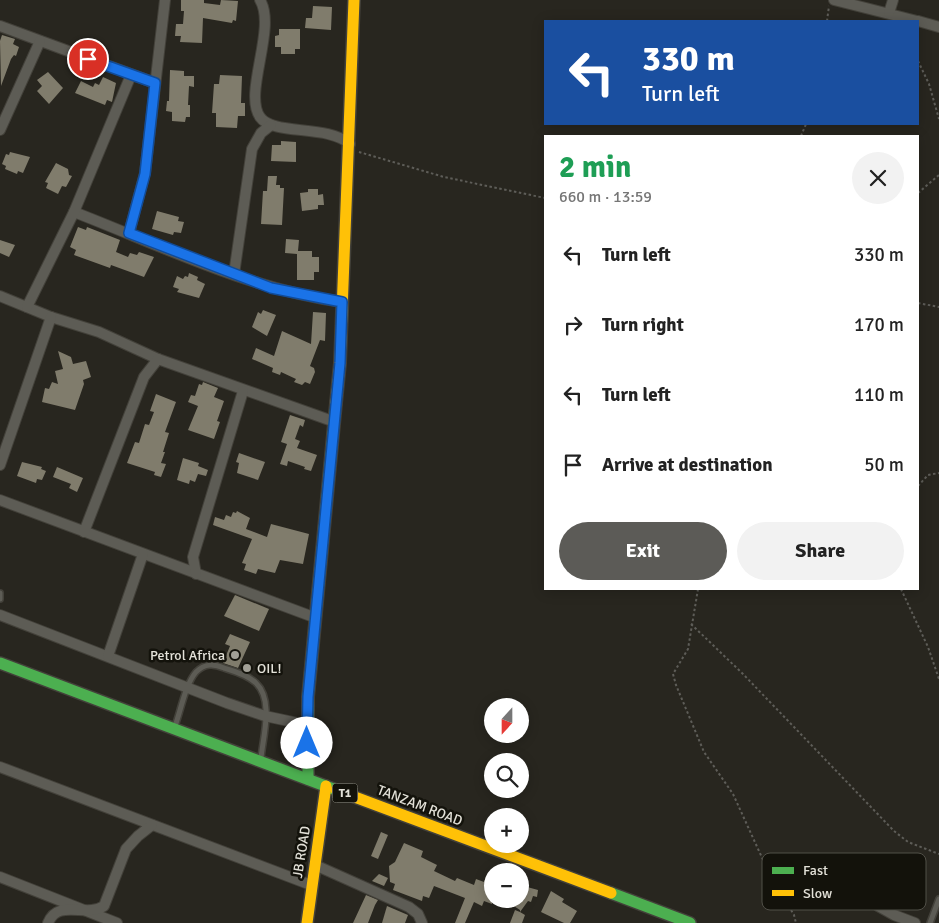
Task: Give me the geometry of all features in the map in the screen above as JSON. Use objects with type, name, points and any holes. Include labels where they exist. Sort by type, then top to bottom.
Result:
[{"type":"main road","points":[[308,779],[307,725],[340,363],[354,0]]},
{"type":"main road","name":"TANZAM ROAD","points":[[0,663],[690,923]]},
{"type":"main road","name":"JB ROAD","points":[[307,923],[326,786]]},
{"type":"street","points":[[129,233],[145,174],[165,0]]},
{"type":"street","points":[[260,0],[264,10],[264,25],[256,106],[259,116],[270,125],[329,133],[340,137],[349,147]]},
{"type":"street","points":[[834,0],[913,20]]},
{"type":"street","points":[[889,14],[893,0]]},
{"type":"street","points":[[919,22],[939,27]]},
{"type":"street","points":[[0,26],[131,76],[155,83]]},
{"type":"street","points":[[0,130],[40,41]]},
{"type":"street","points":[[27,307],[74,212],[131,76]]},
{"type":"street","points":[[234,274],[252,149],[261,133],[270,125]]},
{"type":"street","points":[[74,212],[234,274],[297,294],[342,302]]},
{"type":"street","points":[[0,296],[51,317],[99,332],[158,359],[243,391],[335,422]]},
{"type":"street","points":[[0,466],[51,317]]},
{"type":"street","points":[[84,532],[144,377],[158,359]]},
{"type":"street","points":[[196,574],[193,557],[243,391]]},
{"type":"street","points":[[0,500],[316,618]]},
{"type":"street","points":[[108,656],[142,554]]},
{"type":"street","points":[[0,615],[188,688],[266,716],[307,725]]},
{"type":"street","points":[[0,767],[311,885]]},
{"type":"street","points":[[48,923],[53,914],[62,910],[93,912],[106,902],[126,849],[152,825]]},
{"type":"street","points":[[315,864],[408,907],[418,914],[422,923]]},
{"type":"street","points":[[0,876],[117,923]]},
{"type":"street","points":[[885,910],[915,923]]},
{"type":"lane","points":[[0,593],[0,599]]},
{"type":"lane","points":[[174,729],[194,674],[206,665],[212,664],[225,668],[256,683],[262,694],[266,716],[261,761]]},
{"type":"lane","points":[[930,923],[939,899]]},
{"type":"path","points":[[826,20],[830,0]]},
{"type":"path","points":[[919,63],[929,84],[939,119]]},
{"type":"path","points":[[349,147],[444,177],[544,198]]},
{"type":"path","points":[[919,191],[939,175]]},
{"type":"path","points":[[919,303],[939,307]]},
{"type":"path","points":[[919,485],[928,475],[939,473]]},
{"type":"path","points":[[698,590],[688,649],[673,674],[704,752],[733,794],[762,856]]},
{"type":"path","points":[[901,590],[928,647],[939,679]]},
{"type":"path","points":[[691,624],[744,674],[894,831],[908,842],[939,854]]},
{"type":"path","points":[[791,910],[796,923]]},
{"type":"building","points":[[181,0],[204,0],[204,3],[220,5],[221,0],[238,1],[236,21],[233,20],[232,23],[203,18],[202,43],[180,42],[181,36],[175,36],[176,24],[183,24],[184,11],[181,11]]},
{"type":"building","points":[[313,6],[332,7],[331,30],[305,28],[306,18],[312,18]]},
{"type":"building","points":[[279,29],[300,29],[300,49],[295,49],[295,54],[281,54],[281,47],[275,47],[275,36],[279,35]]},
{"type":"building","points":[[2,35],[15,39],[13,44],[19,47],[16,56],[14,55],[11,59],[1,86],[0,41]]},
{"type":"building","points":[[170,70],[184,71],[184,76],[194,76],[194,87],[189,86],[188,105],[190,105],[190,117],[186,117],[185,122],[172,121],[172,112],[166,111],[167,101],[169,101]]},
{"type":"building","points":[[48,72],[63,88],[49,104],[37,91],[42,86],[37,80]]},
{"type":"building","points":[[220,75],[242,76],[241,103],[245,103],[245,116],[238,116],[237,128],[216,127],[216,113],[212,113],[214,84],[219,84]]},
{"type":"building","points":[[103,77],[116,83],[112,102],[107,100],[105,105],[75,93],[81,81],[93,87],[95,83],[99,85]]},
{"type":"building","points":[[281,141],[296,142],[296,162],[271,161],[272,145],[281,145]]},
{"type":"building","points":[[10,152],[30,157],[23,173],[18,171],[17,174],[5,169],[6,166],[2,164],[6,154],[9,155]]},
{"type":"building","points":[[56,163],[68,169],[69,175],[72,176],[66,187],[62,186],[58,194],[46,188],[48,183],[45,182]]},
{"type":"building","points":[[268,176],[277,176],[276,185],[284,188],[282,225],[261,224],[263,191],[267,191]]},
{"type":"building","points":[[308,189],[318,189],[318,195],[323,194],[324,205],[318,205],[318,209],[302,211],[300,193],[308,192]]},
{"type":"building","points":[[157,211],[179,217],[178,221],[184,222],[181,233],[174,232],[173,235],[152,229]]},
{"type":"building","points":[[78,227],[86,230],[87,227],[120,240],[116,252],[128,257],[130,253],[137,255],[139,252],[154,257],[144,277],[111,265],[110,268],[74,255],[76,250],[70,247]]},
{"type":"building","points":[[286,239],[299,240],[298,251],[312,251],[312,257],[319,257],[319,272],[314,272],[314,280],[297,280],[297,254],[285,253]]},
{"type":"building","points":[[0,240],[15,245],[9,257],[0,253]]},
{"type":"building","points":[[189,273],[198,277],[197,280],[205,284],[199,298],[177,292],[179,289],[173,287],[177,276],[183,279],[185,276],[188,277]]},
{"type":"building","points":[[263,310],[276,315],[267,336],[252,327],[258,312],[261,314]]},
{"type":"building","points":[[313,312],[326,313],[325,341],[320,340],[310,366],[314,368],[315,372],[310,384],[305,382],[302,385],[294,382],[296,379],[281,372],[280,375],[272,372],[273,368],[252,359],[256,348],[274,356],[282,331],[311,344]]},
{"type":"building","points":[[58,351],[71,357],[73,364],[86,361],[91,377],[83,380],[84,384],[75,410],[42,402],[45,388],[49,389],[52,382],[58,384],[55,371],[63,369]]},
{"type":"building","points":[[203,382],[218,388],[214,397],[224,401],[217,421],[220,422],[214,439],[188,430],[198,406],[188,402],[191,395],[195,396],[199,384],[202,385]]},
{"type":"building","points":[[156,394],[176,402],[165,432],[169,433],[161,463],[166,464],[161,477],[154,475],[155,472],[127,463],[135,442],[139,443],[145,424],[149,425],[154,412],[150,411]]},
{"type":"building","points":[[290,415],[305,420],[303,427],[300,425],[295,439],[300,441],[297,448],[317,455],[311,471],[288,461],[287,466],[280,464],[287,444],[281,442]]},
{"type":"building","points":[[239,453],[265,462],[258,480],[237,473],[239,463],[236,462]]},
{"type":"building","points":[[183,458],[199,463],[198,466],[208,470],[206,476],[198,474],[195,482],[190,480],[189,484],[177,480]]},
{"type":"building","points":[[22,462],[42,467],[41,469],[46,471],[42,480],[37,479],[36,483],[17,476]]},
{"type":"building","points":[[57,467],[83,478],[77,492],[69,488],[71,484],[53,477]]},
{"type":"building","points":[[237,511],[250,518],[246,529],[267,537],[271,524],[309,534],[303,564],[280,560],[275,573],[258,569],[256,574],[244,570],[246,564],[242,563],[252,539],[213,525],[215,517],[224,520],[226,515],[231,517],[233,512],[236,513]]},
{"type":"building","points":[[235,595],[269,609],[259,631],[224,616]]},
{"type":"building","name":"Petrol Africa","points":[[230,634],[250,642],[238,668],[223,663],[230,646],[225,644]]},
{"type":"building","points":[[381,832],[388,835],[378,859],[371,856]]},
{"type":"building","points":[[404,843],[423,851],[421,857],[437,865],[434,871],[455,881],[457,878],[474,885],[476,879],[484,882],[484,901],[482,906],[474,902],[465,923],[455,923],[465,898],[434,886],[429,898],[423,896],[422,901],[393,890],[395,884],[390,882],[389,866],[395,862]]},
{"type":"building","points":[[379,874],[388,878],[384,886],[372,881]]},
{"type":"building","points":[[529,888],[538,890],[537,897],[533,896],[531,902],[529,901]]},
{"type":"building","points":[[551,891],[564,899],[562,902],[577,911],[570,923],[564,923],[541,912]]},
{"type":"building","points":[[366,895],[378,900],[368,923],[353,923]]},
{"type":"building","points":[[387,906],[408,915],[405,923],[382,923]]},
{"type":"building","points":[[515,910],[525,915],[522,923],[510,923]]},
{"type":"traffic: fast","points":[[308,779],[308,697],[336,403]]},
{"type":"traffic: fast","points":[[0,663],[336,790]]},
{"type":"traffic: fast","points":[[611,893],[690,923]]},
{"type":"traffic: slow","points":[[336,403],[340,363],[354,0]]},
{"type":"traffic: slow","points":[[307,923],[326,786]]},
{"type":"traffic: slow","points":[[336,790],[611,893]]},
{"type":"place","name":"Petrol Africa","points":[[235,655]]},
{"type":"place","name":"OIL!","points":[[247,668]]},
{"type":"route","points":[[88,59],[131,76],[155,83],[143,188],[129,233],[271,288],[313,298],[342,302],[340,363],[308,697],[307,743]]}]
